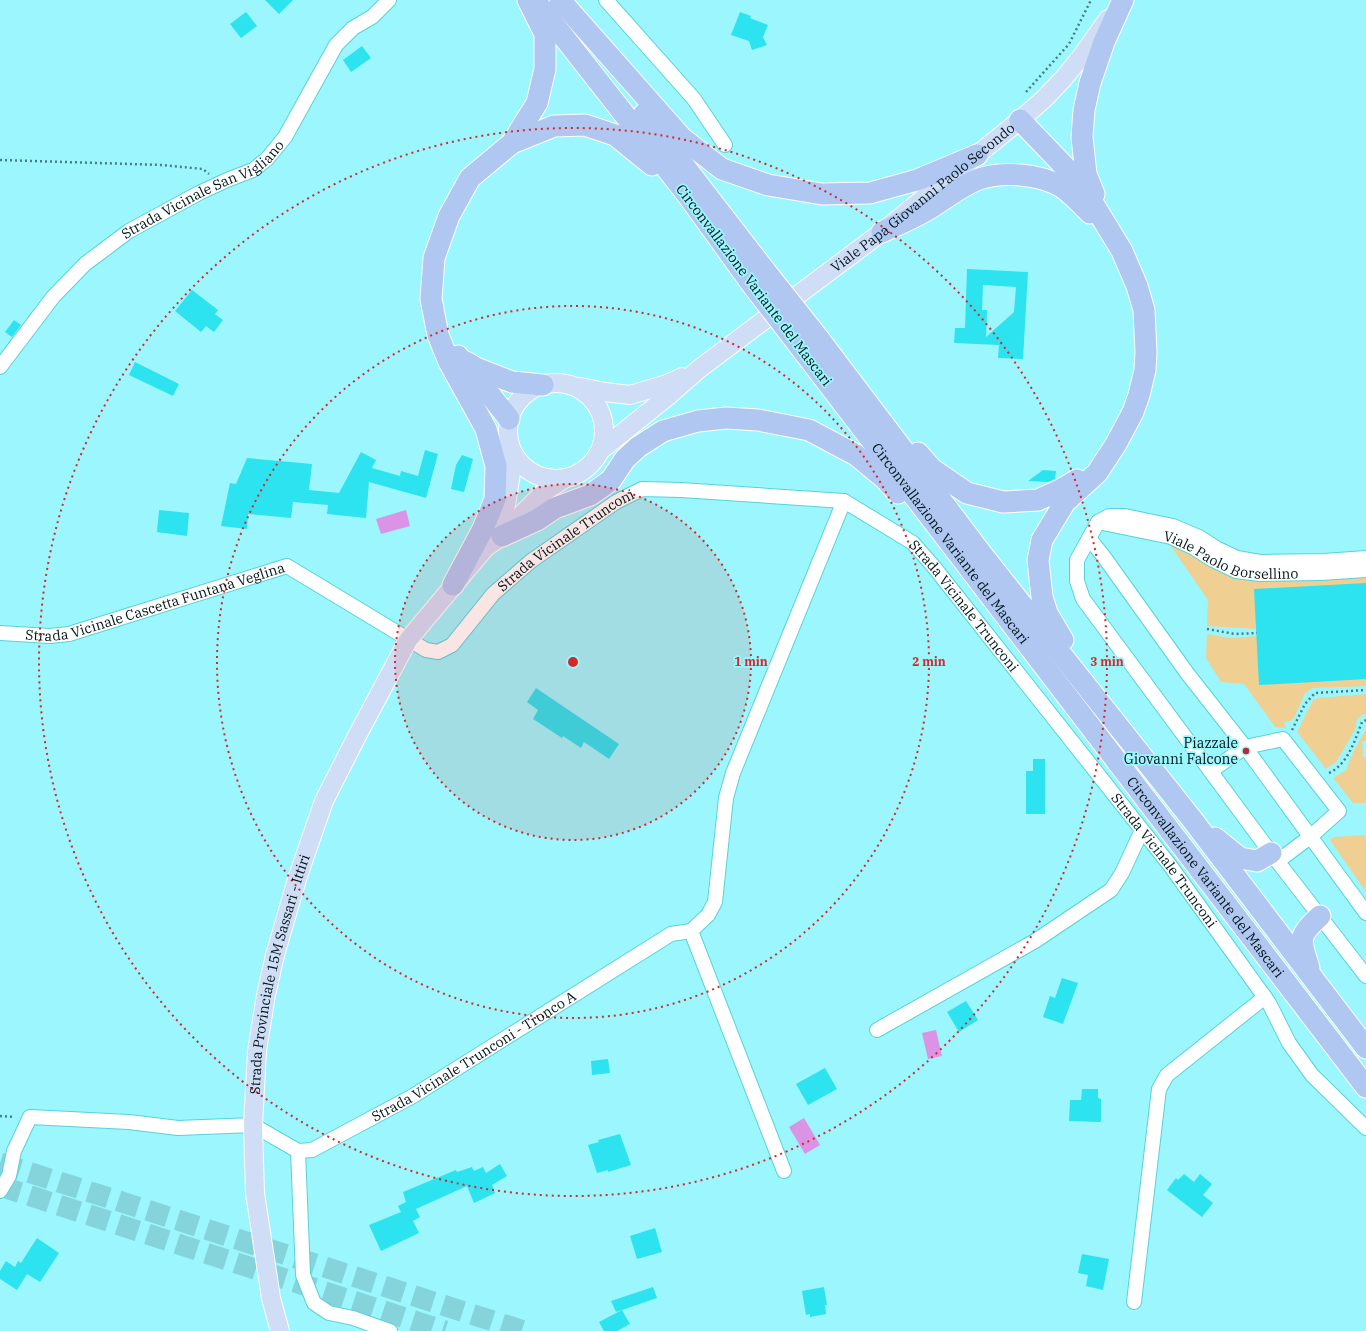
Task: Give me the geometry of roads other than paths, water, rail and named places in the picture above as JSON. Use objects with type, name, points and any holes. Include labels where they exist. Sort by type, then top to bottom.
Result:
[{"type":"highway","points":[[512,143],[537,103],[545,69],[545,34],[528,0]]},
{"type":"highway","name":"Circonvallazione Variante del Mascari","points":[[535,0],[689,197],[758,278]]},
{"type":"highway","name":"Circonvallazione Variante del Mascari","points":[[557,0],[758,278],[811,346],[984,557],[1191,818],[1366,1048]]},
{"type":"highway","points":[[560,0],[682,138],[722,169],[768,185],[822,194],[870,193],[917,180],[977,155]]},
{"type":"highway","points":[[1109,231],[1086,174],[1082,137],[1084,110],[1090,84],[1104,42],[1122,0]]},
{"type":"highway","points":[[1020,120],[1083,187],[1122,251],[1142,299],[1146,352],[1145,370],[1133,412],[1116,444],[1097,473],[1065,502],[1051,523],[1042,540],[1038,560],[1042,597],[1047,613],[1062,639],[1143,758]]},
{"type":"highway","points":[[453,585],[483,530],[495,499],[496,466],[486,429],[449,362],[438,335],[431,299],[434,258],[449,216],[470,178],[512,143],[554,126],[585,126],[615,135],[639,153],[689,197]]},
{"type":"highway","points":[[882,232],[931,208],[955,191],[979,179],[1014,174],[1045,179],[1061,187],[1109,231]]},
{"type":"highway","points":[[431,299],[458,358],[509,419]]},
{"type":"highway","points":[[811,346],[932,469],[967,493],[1003,502],[1038,500],[1060,490],[1083,476],[1107,456]]},
{"type":"highway","name":"Circonvallazione Variante del Mascari","points":[[811,346],[972,572],[1366,1087]]},
{"type":"highway","points":[[458,358],[476,368],[512,382],[543,385]]},
{"type":"highway","points":[[502,536],[537,520],[555,508],[590,495],[611,480],[625,459],[638,447],[663,431],[705,420],[726,418],[758,420],[809,430],[856,455],[885,479],[972,572]]},
{"type":"highway","points":[[1191,818],[1240,858],[1257,861],[1274,857]]},
{"type":"highway","points":[[1312,978],[1302,943],[1306,929],[1320,916]]},
{"type":"main road","name":"Viale Papa Giovanni Paolo Secondo","points":[[601,450],[699,369],[882,232],[1020,120],[1044,99],[1063,79],[1081,57],[1122,0]]},
{"type":"main road","name":"Viale Papa Giovanni Paolo Secondo","points":[[574,386],[630,395],[667,384],[699,369]]},
{"type":"main road","points":[[485,548],[506,505],[511,449],[508,434],[509,419],[513,410],[522,398],[534,388],[553,383],[564,383],[584,391],[599,407],[605,428],[601,450],[592,464],[576,476],[564,479],[545,479],[534,474],[521,464],[511,449]]},
{"type":"main road","points":[[408,640],[485,548],[502,536],[544,492],[564,479]]},
{"type":"main road","name":"Strada Provinciale 15M Sassari - Ittiri","points":[[280,1331],[271,1298],[255,1194],[253,1125],[258,1051],[266,995],[275,955],[298,876],[324,801],[408,640]]},
{"type":"street","name":"Strada Vicinale San Vigliano","points":[[0,367],[53,297],[85,264],[129,231],[199,193],[253,170],[267,159],[284,137],[336,45],[352,28],[372,17],[389,0]]},
{"type":"street","points":[[606,0],[694,99],[725,145]]},
{"type":"street","name":"Strada Vicinale Trunconi","points":[[408,640],[426,650],[438,652],[452,644],[494,594],[531,561],[616,502],[642,490],[681,490],[844,501],[913,542],[1169,864],[1269,1003],[1289,1043],[1312,1075],[1366,1128]]},
{"type":"street","points":[[784,1171],[690,931],[708,915],[715,902],[726,798],[733,773],[844,501]]},
{"type":"street","name":"Viale Paolo Borsellino","points":[[1098,522],[1109,516],[1117,516],[1167,524],[1199,537],[1216,548],[1237,558],[1260,562],[1324,561],[1366,558]]},
{"type":"street","points":[[1098,522],[1077,560],[1077,581],[1083,599],[1274,857],[1366,976]]},
{"type":"street","name":"Viale Paolo Borsellino","points":[[1098,522],[1171,537],[1236,571],[1260,574],[1291,574],[1366,570]]},
{"type":"street","points":[[1089,538],[1187,673],[1245,747],[1366,913]]},
{"type":"street","name":"Strada Vicinale Cascetta Funtana Veglina","points":[[0,633],[50,636],[69,634],[287,566],[408,640]]},
{"type":"street","points":[[1211,771],[1245,747],[1283,739],[1339,812],[1310,837],[1274,857]]},
{"type":"street","points":[[878,1030],[1035,941],[1111,890],[1122,873],[1142,830]]},
{"type":"street","name":"Strada Vicinale Trunconi - Tronco A","points":[[298,1151],[312,1150],[413,1096],[671,934],[690,931]]},
{"type":"street","points":[[1134,1302],[1159,1089],[1167,1075],[1264,997]]},
{"type":"street","points":[[0,1191],[9,1176],[14,1152],[30,1117],[129,1122],[178,1128],[253,1125],[298,1151],[304,1275],[314,1303],[329,1313],[353,1318],[390,1331]]},
{"type":"tunnel","points":[[0,1163],[524,1331]]},
{"type":"tunnel","points":[[0,1186],[445,1331]]},
{"type":"place","name":"Piazzale Giovanni Falcone","points":[[1246,751]]}]
